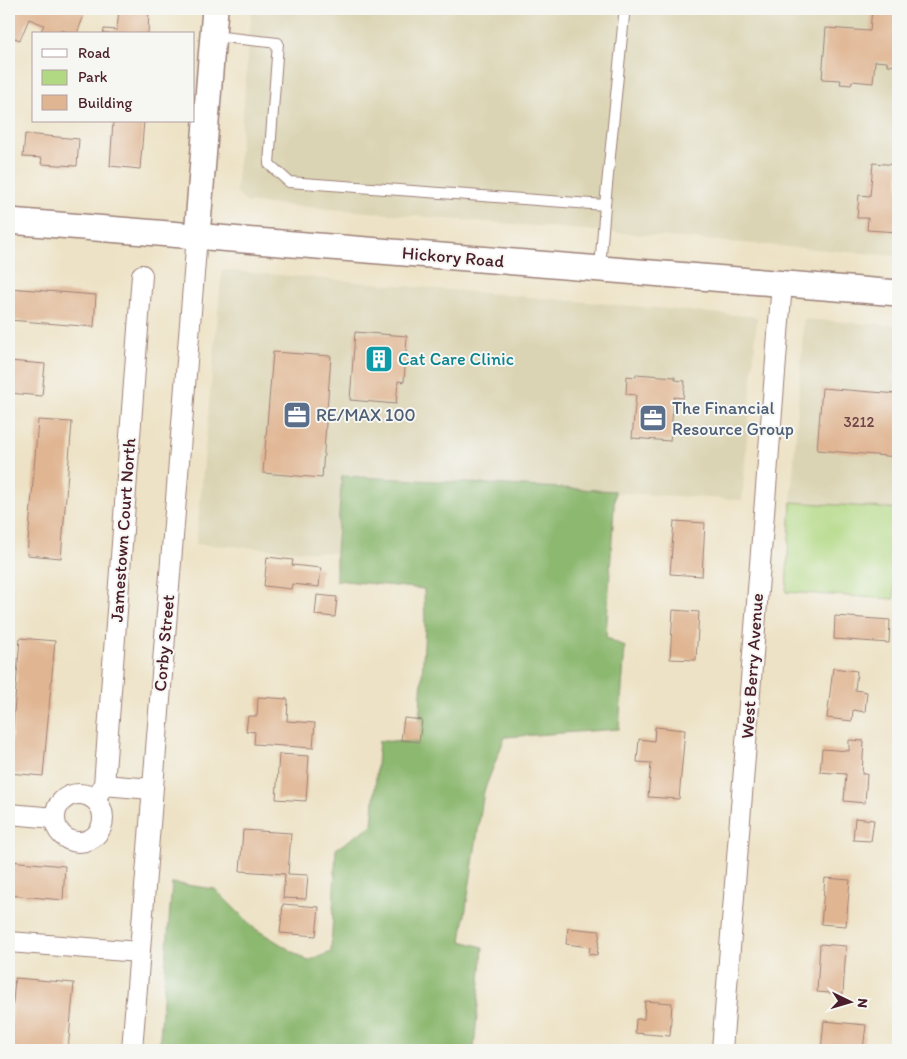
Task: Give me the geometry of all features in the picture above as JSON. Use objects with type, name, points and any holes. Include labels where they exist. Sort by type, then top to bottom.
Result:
[{"type":"street","points":[[197,236],[215,9]]},
{"type":"street","name":"Hickory Road","points":[[9,221],[898,293]]},
{"type":"street","name":"Corby Street","points":[[132,1050],[151,788],[197,236]]},
{"type":"street","name":"Jamestown Court North","points":[[55,818],[60,832],[66,838],[73,841],[89,840],[100,829],[103,822],[99,792],[142,275]]},
{"type":"street","name":"West Berry Avenue","points":[[722,1050],[782,283]]},
{"type":"street","points":[[9,814],[55,818],[60,803],[73,795],[89,796],[99,792],[151,788]]},
{"type":"street","points":[[9,942],[139,952]]},
{"type":"lane","points":[[600,268],[624,16]]},
{"type":"lane","points":[[213,36],[278,43],[269,164],[289,182],[605,205]]},
{"type":"shaded area","points":[[252,9],[898,9],[898,256],[246,202],[236,192]]},
{"type":"shaded area","points":[[222,270],[757,317],[742,500],[342,476],[336,553],[196,544]]},
{"type":"shaded area","points":[[804,319],[898,326],[898,509],[791,502]]},
{"type":"green space","points":[[342,476],[615,491],[606,637],[625,647],[619,729],[505,737],[484,791],[461,941],[483,947],[474,1050],[159,1050],[172,883],[215,889],[254,928],[308,961],[331,952],[336,849],[372,825],[379,741],[418,742],[425,629],[424,589],[336,580],[336,553]]},
{"type":"green space","points":[[791,502],[898,509],[894,599],[786,592]]},
{"type":"building","points":[[10,9],[86,9],[78,32],[60,30],[59,32],[43,32],[41,31],[44,25],[29,19],[20,40],[9,36]]},
{"type":"building","points":[[119,9],[149,9],[148,32],[103,32],[104,29],[117,30]]},
{"type":"building","points":[[872,9],[898,12],[898,66],[887,65],[887,62],[875,61],[873,83],[852,81],[851,85],[840,84],[841,80],[822,79],[826,28],[870,31]]},
{"type":"building","points":[[113,122],[144,122],[140,169],[110,166]]},
{"type":"building","points":[[25,134],[79,139],[77,166],[41,164],[42,158],[23,157]]},
{"type":"building","points":[[873,163],[898,165],[898,232],[867,230],[868,218],[857,218],[859,195],[870,196]]},
{"type":"building","points":[[9,288],[96,295],[94,327],[9,320]]},
{"type":"building","name":"Cat Care Clinic","points":[[355,332],[407,336],[404,382],[398,381],[396,404],[350,400]]},
{"type":"building","name":"RE/MAX 100","points":[[273,352],[331,356],[322,478],[263,473]]},
{"type":"building","points":[[9,361],[45,364],[42,396],[9,393]]},
{"type":"building","name":"The Financial Resource Group","points":[[636,374],[675,377],[675,380],[685,381],[683,398],[674,397],[670,441],[632,438],[636,395],[626,394],[627,376],[636,377]]},
{"type":"building","points":[[822,388],[898,394],[898,457],[817,450]]},
{"type":"building","points":[[38,420],[72,422],[61,558],[27,555]]},
{"type":"building","points":[[674,521],[705,523],[702,576],[670,574]]},
{"type":"building","points":[[267,557],[293,560],[292,565],[321,568],[319,587],[292,584],[291,589],[264,586]]},
{"type":"building","points":[[317,595],[337,597],[335,617],[315,615]]},
{"type":"building","points":[[673,610],[699,612],[696,660],[670,659]]},
{"type":"building","points":[[835,616],[890,620],[889,643],[834,639]]},
{"type":"building","points":[[20,638],[55,641],[43,776],[9,773]]},
{"type":"building","points":[[833,668],[857,671],[855,690],[867,692],[865,712],[853,710],[852,721],[827,718]]},
{"type":"building","points":[[258,697],[288,699],[287,721],[315,723],[313,748],[254,744],[255,732],[246,731],[248,716],[257,716]]},
{"type":"building","points":[[404,718],[422,720],[419,742],[401,740]]},
{"type":"building","points":[[655,727],[685,730],[679,799],[648,797],[651,763],[637,762],[639,739],[654,741]]},
{"type":"building","points":[[849,740],[864,741],[862,774],[867,774],[865,803],[844,801],[846,774],[820,772],[822,749],[849,751]]},
{"type":"building","points":[[279,754],[309,756],[306,801],[276,799]]},
{"type":"building","points":[[855,818],[874,820],[871,841],[853,840]]},
{"type":"building","points":[[243,830],[291,833],[288,874],[308,875],[306,899],[283,898],[285,874],[240,871]]},
{"type":"building","points":[[9,861],[65,866],[63,900],[9,895]]},
{"type":"building","points":[[825,878],[850,880],[846,926],[821,924]]},
{"type":"building","points":[[283,904],[319,907],[316,936],[280,933]]},
{"type":"building","points":[[568,928],[600,931],[597,955],[589,954],[590,947],[566,944]]},
{"type":"building","points":[[820,944],[846,946],[843,994],[817,992]]},
{"type":"building","points":[[15,978],[74,983],[68,1050],[9,1050]]},
{"type":"building","points":[[645,1001],[672,1003],[670,1036],[635,1033],[636,1019],[644,1019]]},
{"type":"building","points":[[824,1021],[866,1025],[863,1050],[821,1050]]},
{"type":"place","name":"Cat Care Clinic","points":[[379,359]]},
{"type":"place","name":"RE/MAX 100","points":[[297,415]]},
{"type":"place","name":"The Financial Resource Group","points":[[653,418]]}]
